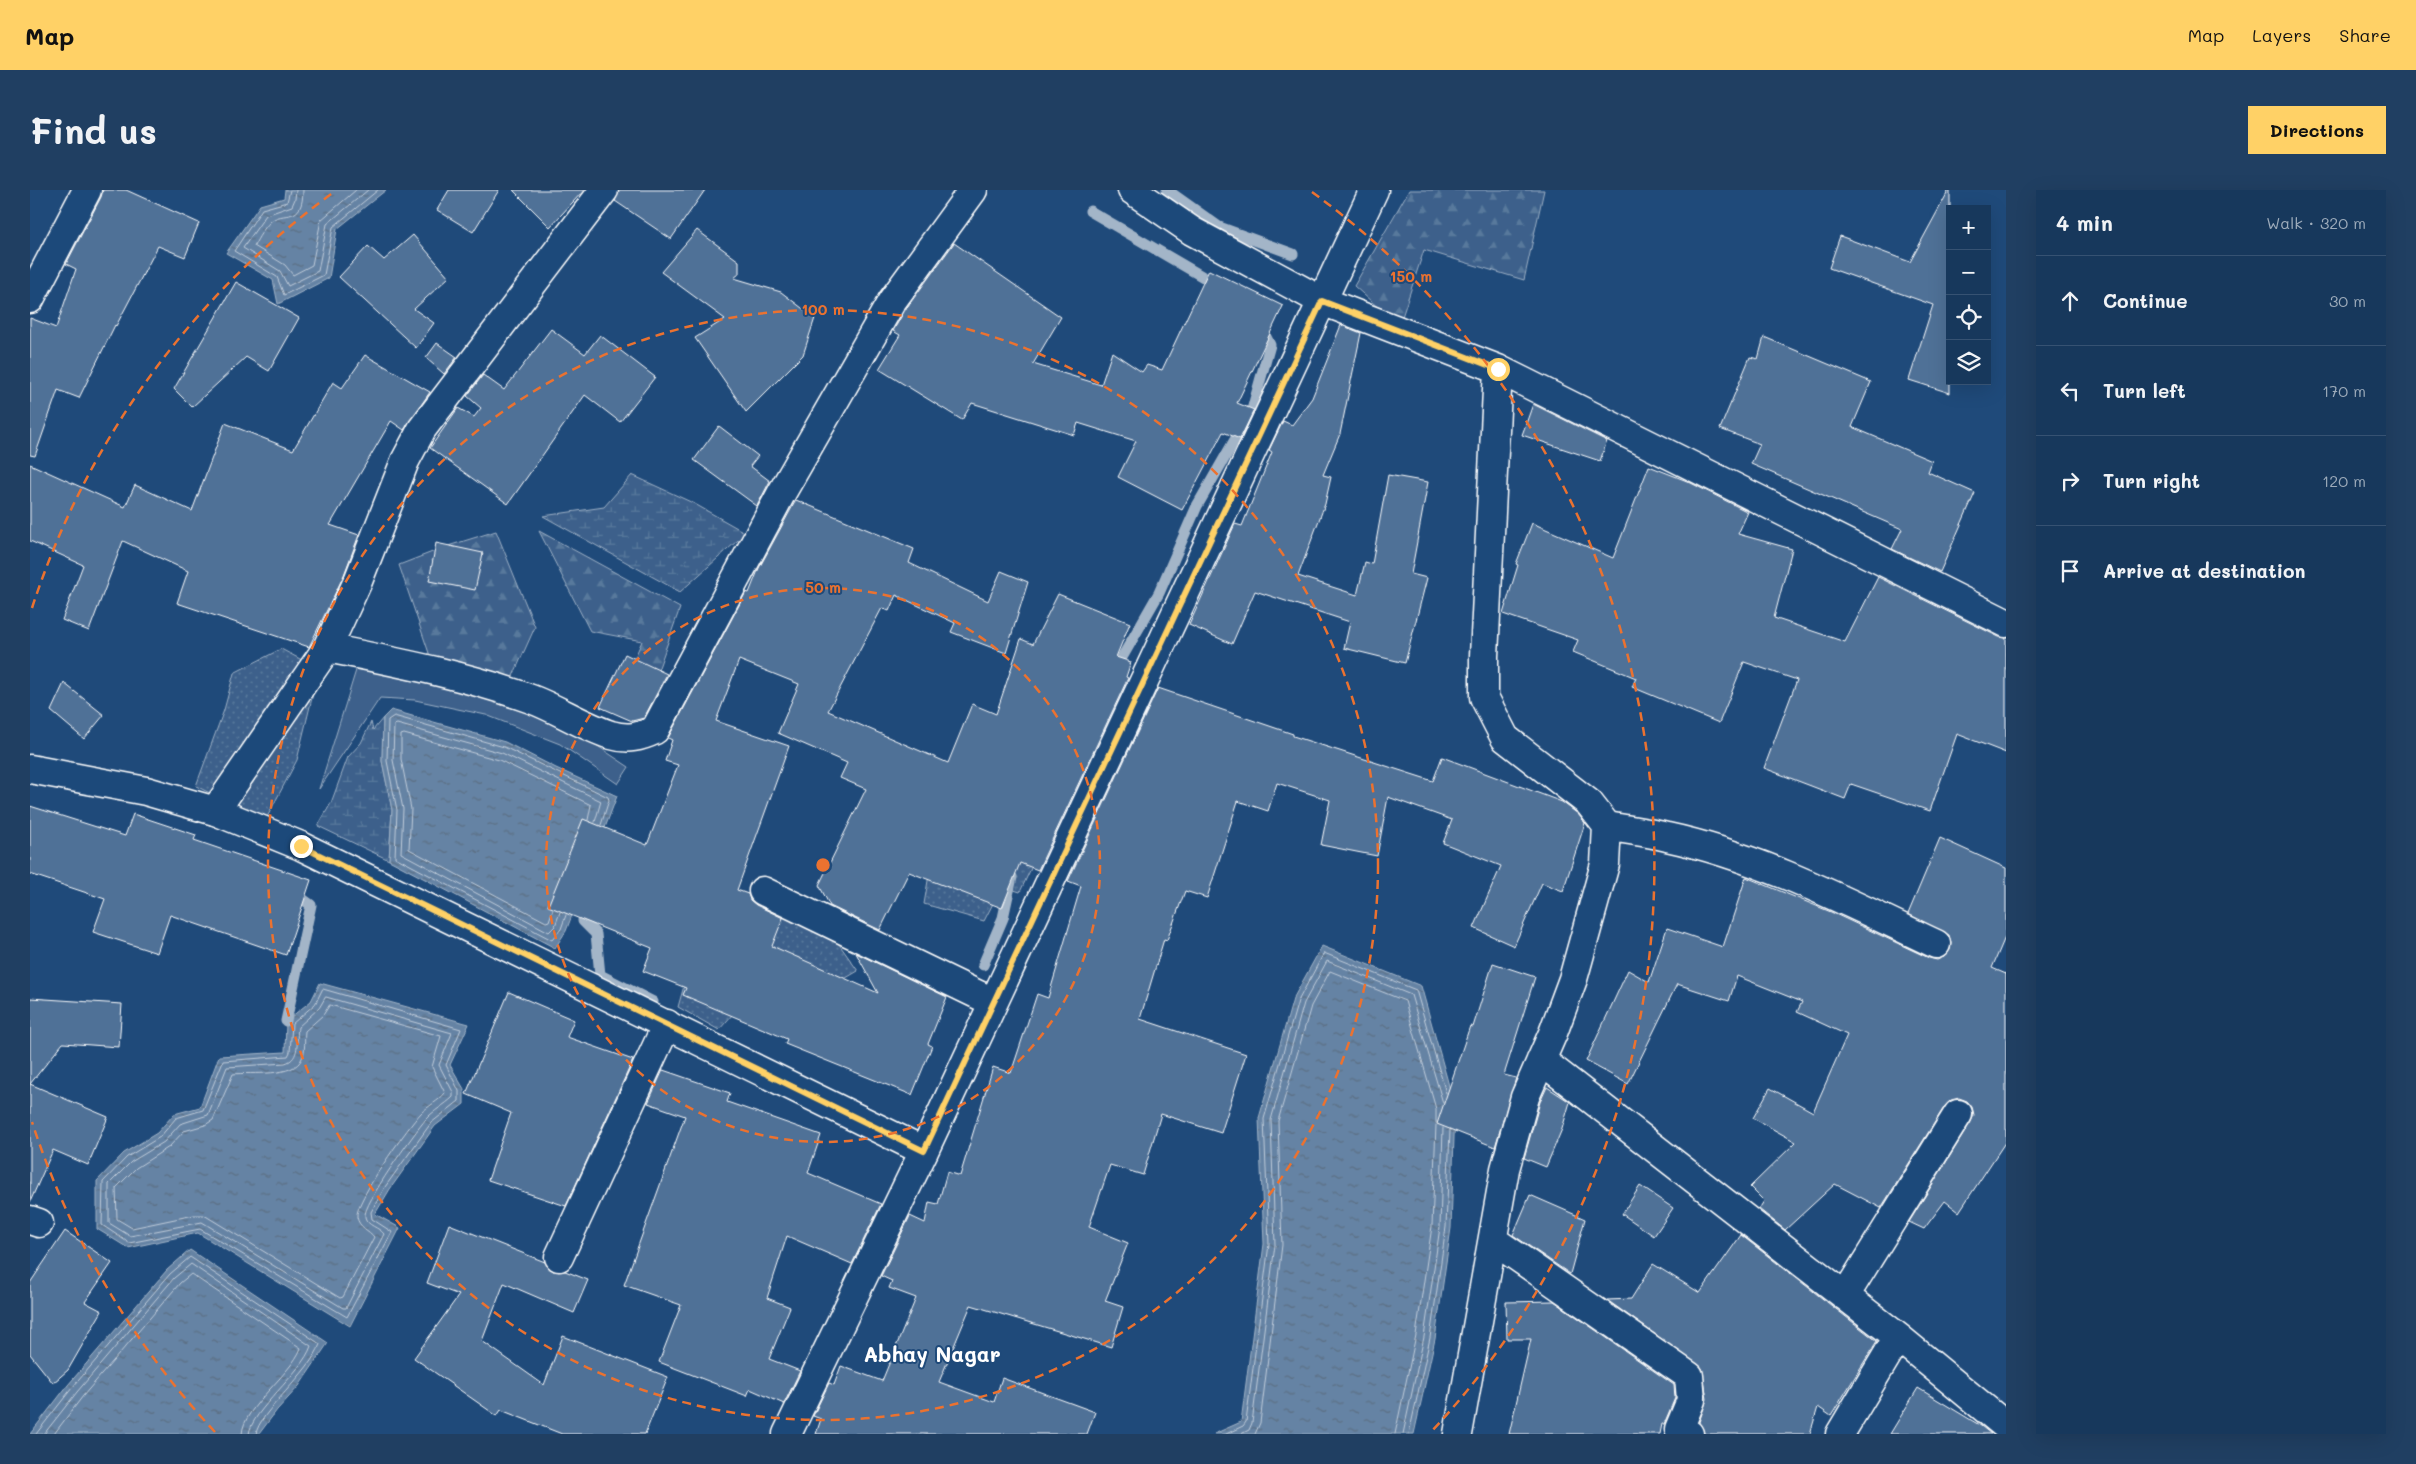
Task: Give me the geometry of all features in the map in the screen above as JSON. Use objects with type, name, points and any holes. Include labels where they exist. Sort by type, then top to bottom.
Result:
[{"type":"street","points":[[30,299],[86,190]]},
{"type":"street","points":[[215,811],[327,648],[358,581],[405,462],[422,429],[604,190]]},
{"type":"street","points":[[327,648],[421,667],[473,680],[532,699],[612,735],[637,738],[655,730],[780,494],[892,301],[973,190]]},
{"type":"street","points":[[1132,190],[1192,231],[1322,301],[1498,369],[2006,623]]},
{"type":"street","points":[[787,1434],[924,1151],[1374,190]]},
{"type":"street","points":[[1498,369],[1484,697],[1505,738],[1589,803],[1607,826],[1668,837],[1727,854],[1779,873],[1936,944]]},
{"type":"street","points":[[30,769],[146,791],[215,811],[310,850],[924,1151]]},
{"type":"street","points":[[1458,1434],[1505,1169],[1525,1097],[1573,979],[1604,864],[1607,826]]},
{"type":"street","points":[[763,891],[993,1002]]},
{"type":"street","points":[[559,1257],[667,1024]]},
{"type":"street","points":[[1541,1060],[1898,1337],[2006,1426]]},
{"type":"street","points":[[1845,1296],[1958,1114]]},
{"type":"street","points":[[1493,1240],[1689,1376],[1690,1400],[1679,1430],[1689,1434]]},
{"type":"street","points":[[1840,1434],[1898,1337]]},
{"type":"green space","points":[[1409,190],[1544,190],[1524,280],[1424,250],[1399,326],[1354,286]]},
{"type":"green space","points":[[632,475],[693,503],[746,533],[680,592],[543,516],[604,507]]},
{"type":"green space","points":[[496,531],[535,627],[509,685],[432,662],[399,565],[448,546]]},
{"type":"green space","points":[[539,531],[680,608],[651,690],[626,678],[642,641],[590,631]]},
{"type":"green space","points":[[281,649],[319,669],[297,760],[265,821],[196,786],[224,710],[234,673]]},
{"type":"green space","points":[[357,667],[501,698],[572,729],[629,767],[618,784],[560,744],[486,715],[415,700],[380,698],[319,789]]},
{"type":"green space","points":[[383,718],[382,761],[392,810],[389,860],[318,826],[331,803],[348,757],[361,743],[371,722],[373,730]]},
{"type":"green space","points":[[1040,849],[1020,892],[1002,886],[984,921],[924,904],[931,863]]},
{"type":"green space","points":[[694,889],[755,898],[829,930],[858,971],[829,988],[783,957],[719,1030],[678,1007],[687,975]]},
{"type":"water","points":[[285,190],[386,190],[337,229],[329,278],[278,304],[273,280],[226,253],[260,205],[284,198]]},
{"type":"water","points":[[391,710],[505,742],[617,796],[566,931],[555,948],[389,860],[392,810],[382,761],[383,718]]},
{"type":"water","points":[[1322,946],[1421,986],[1455,1107],[1451,1228],[1435,1339],[1414,1434],[1214,1434],[1241,1422],[1264,1244],[1259,1118],[1293,999]]},
{"type":"water","points":[[320,983],[469,1024],[450,1065],[464,1089],[464,1104],[435,1126],[390,1189],[375,1214],[400,1228],[350,1326],[198,1233],[128,1248],[97,1229],[97,1181],[124,1153],[157,1133],[174,1114],[200,1107],[219,1056],[285,1052],[286,1021],[311,1001]]},
{"type":"water","points":[[190,1250],[328,1343],[299,1386],[277,1410],[259,1434],[30,1434],[68,1385],[167,1270]]},
{"type":"building","points":[[103,190],[126,190],[199,223],[185,257],[158,246],[115,325],[79,398],[58,390],[35,456],[30,455],[30,318],[56,328],[76,269],[66,264]]},
{"type":"building","points":[[449,190],[499,190],[473,232],[437,210]]},
{"type":"building","points":[[513,190],[584,190],[550,227]]},
{"type":"building","points":[[619,190],[705,190],[671,239],[615,201]]},
{"type":"building","points":[[1950,190],[1950,205],[1946,205],[1946,385],[1950,385],[1950,393],[1909,380],[1933,305],[1829,268],[1840,236],[1910,262]]},
{"type":"building","points":[[697,230],[739,261],[739,274],[734,278],[781,292],[815,318],[803,355],[746,412],[695,338],[725,319],[661,272]]},
{"type":"building","points":[[413,235],[449,277],[414,309],[434,323],[416,348],[339,277],[368,246],[384,260]]},
{"type":"building","points":[[954,243],[1061,317],[1033,364],[1101,385],[1112,352],[1142,372],[1147,365],[1162,370],[1209,270],[1283,306],[1237,403],[1254,410],[1240,439],[1223,432],[1182,510],[1118,477],[1136,441],[1078,423],[1074,435],[972,403],[962,420],[879,369],[900,335],[893,331],[905,310]]},
{"type":"building","points":[[236,282],[299,318],[269,371],[246,357],[192,407],[174,389]]},
{"type":"building","points":[[1341,325],[1361,333],[1340,434],[1323,475],[1331,477],[1325,504],[1298,576],[1357,595],[1365,562],[1372,564],[1388,475],[1428,482],[1411,574],[1427,578],[1405,663],[1344,648],[1350,622],[1255,591],[1232,644],[1189,625],[1235,524],[1242,526],[1272,452],[1269,450],[1283,421],[1292,425],[1312,398]]},
{"type":"building","points":[[551,329],[585,354],[600,335],[655,377],[620,422],[585,395],[508,504],[430,448],[458,408],[474,417],[481,408],[467,396],[483,375],[504,390]]},
{"type":"building","points":[[1764,337],[1871,382],[1852,427],[1932,461],[1928,472],[1975,493],[1940,572],[1892,549],[1902,529],[1751,464],[1760,444],[1720,429],[1750,357],[1758,359]]},
{"type":"building","points":[[437,343],[457,357],[444,374],[426,358]]},
{"type":"building","points":[[365,355],[430,392],[404,430],[391,421],[330,525],[359,535],[344,575],[309,647],[177,603],[188,571],[123,541],[89,631],[62,620],[83,565],[30,541],[30,464],[125,507],[135,485],[192,511],[225,423],[293,450],[333,382],[342,388]]},
{"type":"building","points":[[1533,404],[1607,441],[1600,461],[1522,435]]},
{"type":"building","points":[[719,426],[758,456],[750,466],[770,481],[757,506],[694,460]]},
{"type":"building","points":[[1649,466],[1687,481],[1748,512],[1738,534],[1792,549],[1774,618],[1845,642],[1878,577],[1999,637],[2006,638],[2006,753],[1957,734],[1930,811],[1851,784],[1845,799],[1764,768],[1797,680],[1744,662],[1719,723],[1632,687],[1636,678],[1573,652],[1578,640],[1503,614],[1518,565],[1516,564],[1532,523],[1613,558]]},
{"type":"building","points":[[796,500],[914,549],[909,563],[988,601],[1001,571],[1028,582],[1006,653],[951,632],[955,623],[896,595],[889,611],[882,608],[828,711],[948,763],[972,704],[996,714],[1021,639],[1033,644],[1058,594],[1130,623],[1116,657],[1131,662],[1126,677],[1128,678],[1038,870],[1020,863],[1002,908],[909,872],[880,930],[830,906],[819,885],[866,789],[840,778],[847,763],[778,733],[799,684],[739,660],[716,721],[789,746],[737,890],[748,894],[750,900],[756,905],[783,918],[772,946],[878,993],[856,953],[947,997],[928,1044],[932,1046],[912,1095],[785,1044],[787,1039],[683,995],[686,988],[643,971],[652,948],[548,906],[583,819],[647,845],[678,765],[665,761],[672,740],[668,738],[746,592],[749,593],[759,568]]},
{"type":"building","points":[[436,543],[483,553],[475,590],[429,581]]},
{"type":"building","points":[[625,654],[667,674],[644,718],[632,721],[600,707]]},
{"type":"building","points":[[64,683],[104,715],[84,739],[51,711]]},
{"type":"building","points":[[1158,688],[1293,734],[1293,736],[1433,781],[1442,757],[1562,802],[1578,814],[1585,823],[1563,891],[1542,883],[1514,946],[1474,928],[1501,866],[1443,843],[1452,820],[1388,797],[1377,856],[1321,845],[1330,800],[1277,783],[1268,811],[1238,801],[1207,898],[1185,891],[1167,940],[1164,939],[1140,1019],[1246,1054],[1221,1133],[1161,1114],[1143,1175],[1110,1165],[1089,1227],[1128,1243],[1105,1301],[1123,1307],[1111,1347],[971,1305],[939,1382],[994,1402],[1002,1378],[1095,1412],[1087,1434],[816,1434],[821,1419],[813,1416],[829,1383],[834,1385],[841,1366],[882,1381],[916,1298],[889,1288],[892,1281],[881,1276],[910,1216],[925,1223],[929,1202],[938,1204],[947,1172],[960,1176],[993,1067],[1011,1073],[1037,994],[1048,998],[1081,886],[1068,881]]},
{"type":"building","points":[[30,806],[125,836],[133,814],[196,835],[194,840],[311,880],[286,955],[170,915],[157,953],[93,932],[105,899],[30,874]]},
{"type":"building","points":[[1940,838],[2006,868],[2006,935],[1992,968],[2006,974],[2006,1141],[1959,1212],[1945,1201],[1924,1229],[1909,1222],[1974,1115],[1972,1107],[1967,1101],[1959,1098],[1951,1100],[1945,1106],[1881,1208],[1835,1184],[1785,1230],[1759,1209],[1764,1201],[1750,1187],[1796,1142],[1753,1118],[1770,1088],[1813,1112],[1847,1035],[1797,1012],[1802,1002],[1737,976],[1729,1001],[1677,984],[1628,1084],[1586,1061],[1628,970],[1649,982],[1667,928],[1723,947],[1746,877],[1831,912],[1929,958],[1937,960],[1944,957],[1950,950],[1951,942],[1949,935],[1908,914]]},
{"type":"building","points":[[1493,963],[1535,977],[1504,1075],[1516,1078],[1495,1147],[1437,1124],[1470,1026],[1473,1027]]},
{"type":"building","points":[[509,992],[574,1020],[567,1037],[633,1060],[566,1206],[488,1180],[511,1113],[466,1094]]},
{"type":"building","points":[[30,998],[122,1004],[119,1047],[63,1043],[30,1084]]},
{"type":"building","points":[[663,1070],[730,1093],[727,1102],[821,1135],[808,1173],[881,1204],[852,1264],[787,1236],[767,1298],[790,1307],[769,1359],[800,1371],[784,1404],[750,1389],[747,1396],[659,1362],[681,1305],[624,1285],[685,1116],[648,1103]]},
{"type":"building","points":[[30,1084],[108,1117],[88,1165],[53,1150],[30,1202]]},
{"type":"building","points":[[1547,1087],[1570,1102],[1562,1129],[1546,1167],[1524,1158],[1540,1102]]},
{"type":"building","points":[[1640,1186],[1673,1208],[1654,1236],[1622,1214]]},
{"type":"building","points":[[1530,1195],[1585,1219],[1570,1274],[1513,1235]]},
{"type":"building","points":[[449,1224],[545,1262],[553,1271],[565,1271],[588,1280],[574,1313],[504,1283],[482,1341],[544,1385],[563,1336],[668,1377],[645,1434],[562,1434],[501,1410],[497,1416],[414,1358],[459,1295],[427,1283]]},
{"type":"building","points":[[65,1231],[112,1263],[85,1302],[102,1311],[68,1370],[53,1383],[30,1354],[30,1283]]},
{"type":"building","points":[[1741,1235],[1877,1341],[1831,1416],[1818,1407],[1810,1434],[1704,1434],[1699,1422],[1707,1399],[1702,1368],[1607,1300],[1631,1299],[1653,1264],[1700,1293]]},
{"type":"building","points":[[1554,1301],[1674,1385],[1675,1398],[1664,1424],[1662,1424],[1660,1434],[1509,1434],[1531,1339],[1507,1339],[1506,1302]]},
{"type":"building","points":[[1918,1388],[1981,1426],[1991,1434],[1890,1434]]},
{"type":"waterway","points":[[1167,190],[1219,227],[1293,254]]},
{"type":"waterway","points":[[1090,211],[1217,285]]},
{"type":"waterway","points":[[1116,672],[1120,661],[1159,593],[1197,506],[1252,410],[1270,345],[1261,327]]},
{"type":"waterway","points":[[983,965],[1003,918],[1012,877]]},
{"type":"waterway","points":[[286,1021],[311,905],[293,892]]},
{"type":"waterway","points":[[585,905],[583,921],[596,934],[600,975],[653,1002]]},
{"type":"district","name":"Abhay Nagar","points":[[932,1353]]},
{"type":"route","points":[[301,846],[924,1151],[1322,301],[1498,369]]}]
